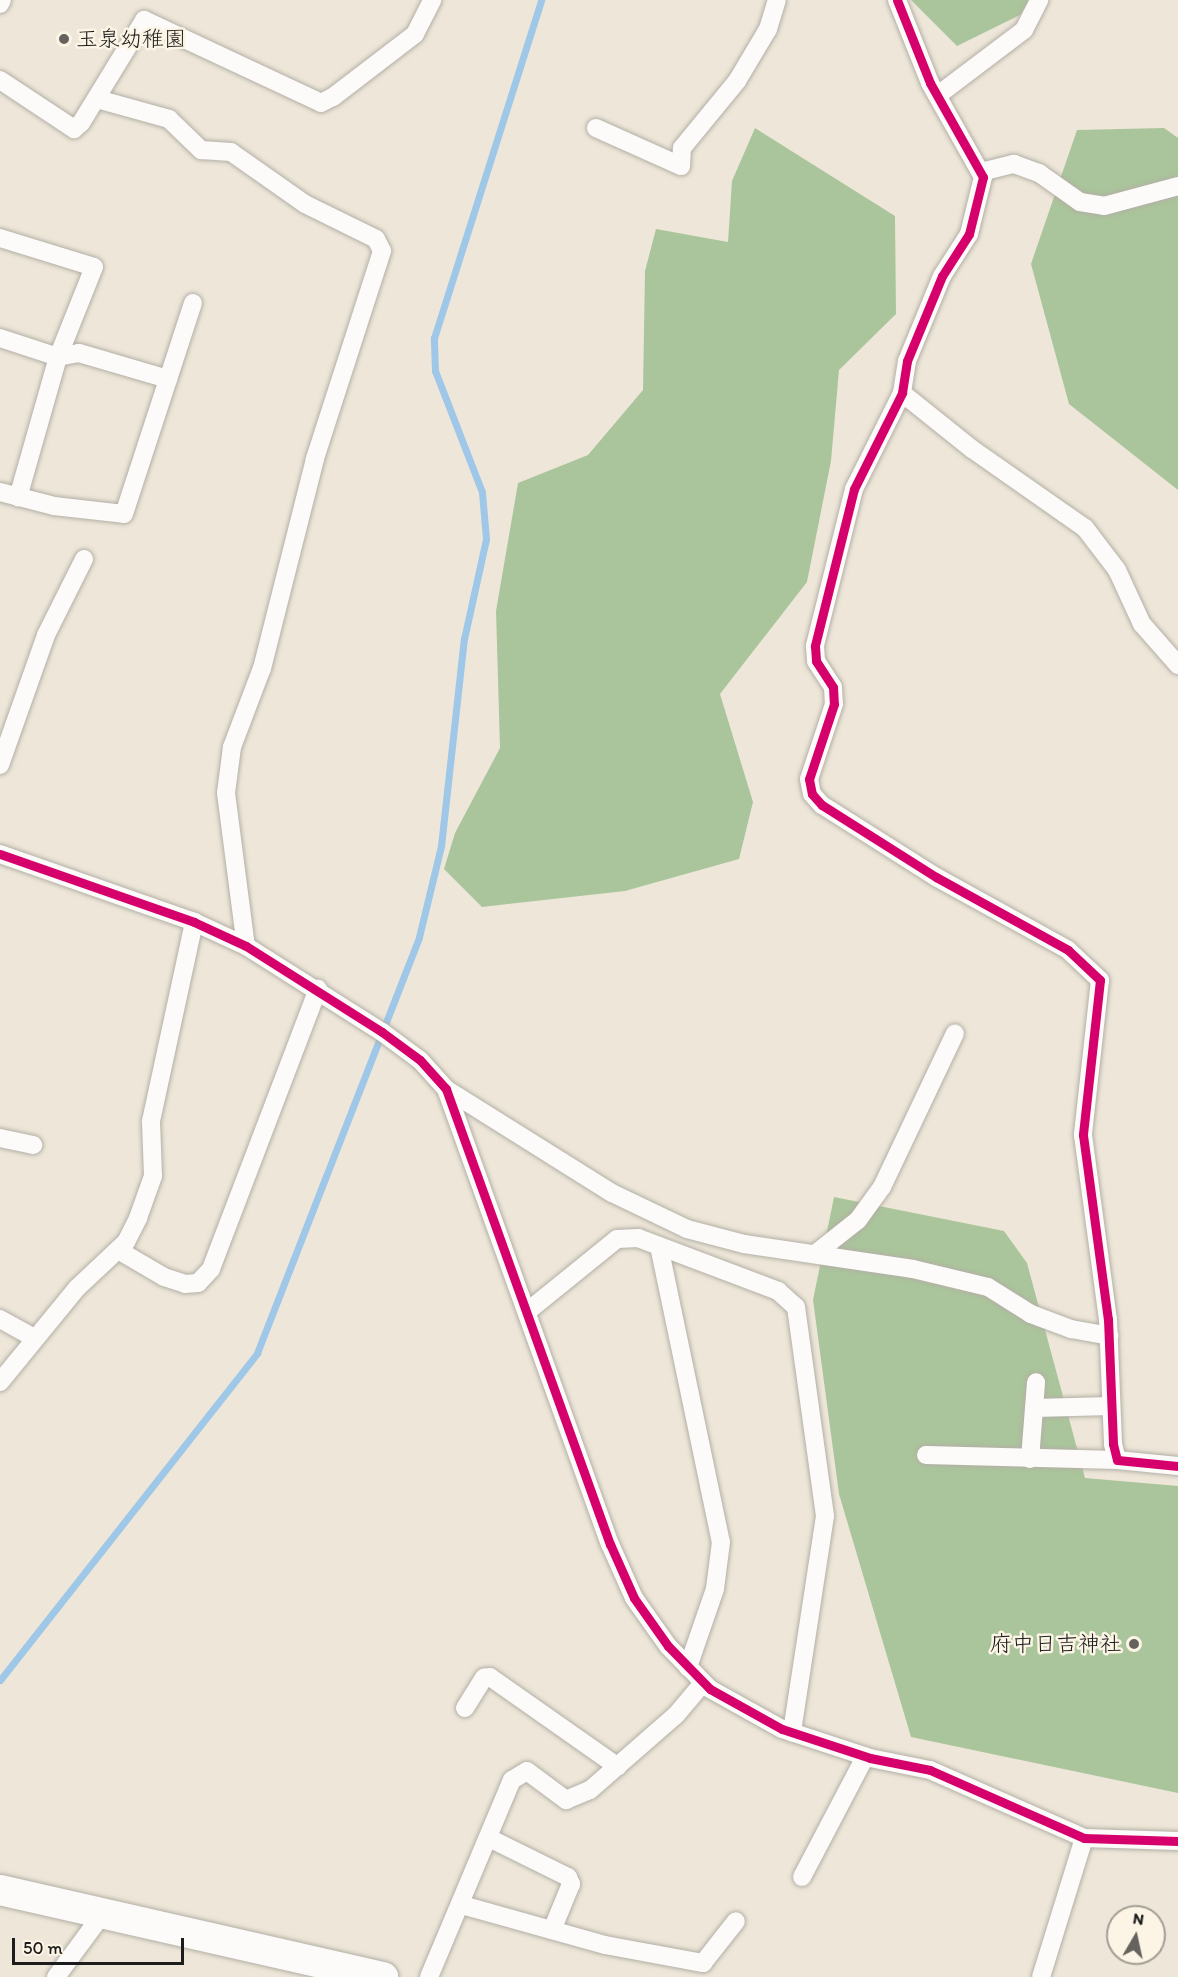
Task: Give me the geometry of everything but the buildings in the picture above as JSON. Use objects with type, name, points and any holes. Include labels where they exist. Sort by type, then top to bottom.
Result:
[{"type":"main road","points":[[0,1890],[383,1977]]},
{"type":"street","points":[[0,80],[74,129],[97,99],[144,20],[321,103],[333,97],[415,34],[432,0]]},
{"type":"street","points":[[596,128],[681,166],[682,148],[736,81],[768,29],[777,0]]},
{"type":"street","points":[[897,0],[938,95],[981,172],[979,204],[969,234],[942,276],[907,361],[902,393],[854,489],[815,646],[816,661],[833,687],[834,704],[809,779],[812,794],[822,805],[936,877],[1068,950],[1090,967],[1100,980],[1083,1136],[1109,1336],[1111,1406],[1118,1460]]},
{"type":"street","points":[[938,95],[1024,30],[1038,0]]},
{"type":"street","points":[[97,99],[169,119],[201,150],[231,152],[305,204],[376,239],[382,251],[315,459],[262,668],[232,747],[226,793],[246,946]]},
{"type":"street","points":[[981,172],[1014,164],[1039,173],[1080,202],[1104,206],[1178,186]]},
{"type":"street","points":[[0,238],[94,267],[58,357],[18,497]]},
{"type":"street","points":[[0,492],[54,506],[124,514],[194,303]]},
{"type":"street","points":[[0,338],[58,357],[79,353],[168,379]]},
{"type":"street","points":[[902,393],[972,449],[1085,528],[1117,570],[1142,624],[1178,665]]},
{"type":"street","points":[[0,765],[45,635],[84,559]]},
{"type":"street","points":[[0,854],[194,922],[246,946],[318,989],[420,1060],[446,1089],[612,1193],[687,1229],[744,1244],[913,1269],[988,1287],[1031,1314],[1071,1329],[1109,1336]]},
{"type":"street","points":[[0,1382],[77,1288],[118,1250],[138,1218],[153,1176],[151,1121],[194,922]]},
{"type":"street","points":[[118,1250],[164,1277],[185,1284],[198,1283],[211,1269],[318,989]]},
{"type":"street","points":[[815,1254],[858,1220],[882,1187],[955,1033]]},
{"type":"street","points":[[446,1089],[528,1311],[610,1544],[634,1598],[668,1646],[688,1667],[710,1689],[792,1732],[865,1757],[930,1770],[1084,1838],[1178,1841]]},
{"type":"street","points":[[0,1138],[33,1145]]},
{"type":"street","points":[[528,1311],[618,1239],[638,1238],[778,1291],[796,1307],[825,1516],[792,1732]]},
{"type":"street","points":[[659,1246],[721,1542],[715,1589],[688,1667]]},
{"type":"street","points":[[0,1319],[34,1338]]},
{"type":"street","points":[[1030,1459],[1036,1382]]},
{"type":"street","points":[[1034,1408],[1111,1406]]},
{"type":"street","points":[[926,1455],[1118,1460],[1178,1466]]},
{"type":"street","points":[[465,1708],[484,1678],[490,1677],[618,1767]]},
{"type":"street","points":[[429,1977],[462,1905],[512,1780],[518,1773],[526,1771],[566,1800],[590,1791],[676,1715],[704,1683]]},
{"type":"street","points":[[802,1877],[865,1757]]},
{"type":"street","points":[[489,1838],[568,1877],[571,1884],[552,1930]]},
{"type":"street","points":[[1041,1977],[1084,1838]]},
{"type":"street","points":[[462,1905],[605,1946],[703,1963],[736,1921]]},
{"type":"street","points":[[56,1977],[104,1912]]},
{"type":"green space","points":[[911,0],[1029,0],[1020,15],[957,46]]},
{"type":"green space","points":[[755,128],[895,216],[896,314],[839,370],[831,461],[807,582],[720,694],[753,802],[739,859],[625,891],[482,907],[444,869],[455,833],[500,748],[496,611],[518,483],[588,455],[643,390],[645,271],[656,229],[728,242],[732,181]]},
{"type":"green space","points":[[1164,128],[1178,138],[1178,490],[1069,404],[1031,264],[1077,130]]},
{"type":"green space","points":[[834,1197],[1004,1231],[1027,1263],[1085,1478],[1178,1486],[1178,1793],[911,1737],[839,1494],[813,1300]]},
{"type":"waterway","points":[[0,1680],[257,1353],[419,937],[441,846],[464,639],[486,539],[482,492],[435,371],[434,338],[541,0]]},
{"type":"cycle path","points":[[897,0],[930,83],[983,177],[969,234],[942,276],[907,361],[902,393],[854,489],[815,646],[816,661],[833,687],[834,704],[809,779],[812,794],[822,805],[936,877],[1068,950],[1100,980],[1083,1135],[1108,1319],[1113,1444],[1117,1460],[1178,1466]]},
{"type":"cycle path","points":[[0,854],[194,922],[246,946],[382,1032],[420,1060],[446,1089],[610,1544],[634,1598],[668,1646],[710,1689],[782,1729],[870,1758],[930,1770],[1084,1838],[1178,1841]]},
{"type":"place","name":"玉泉幼稚園","points":[[64,39]]},
{"type":"place","name":"府中日吉神社","points":[[1134,1644]]}]
